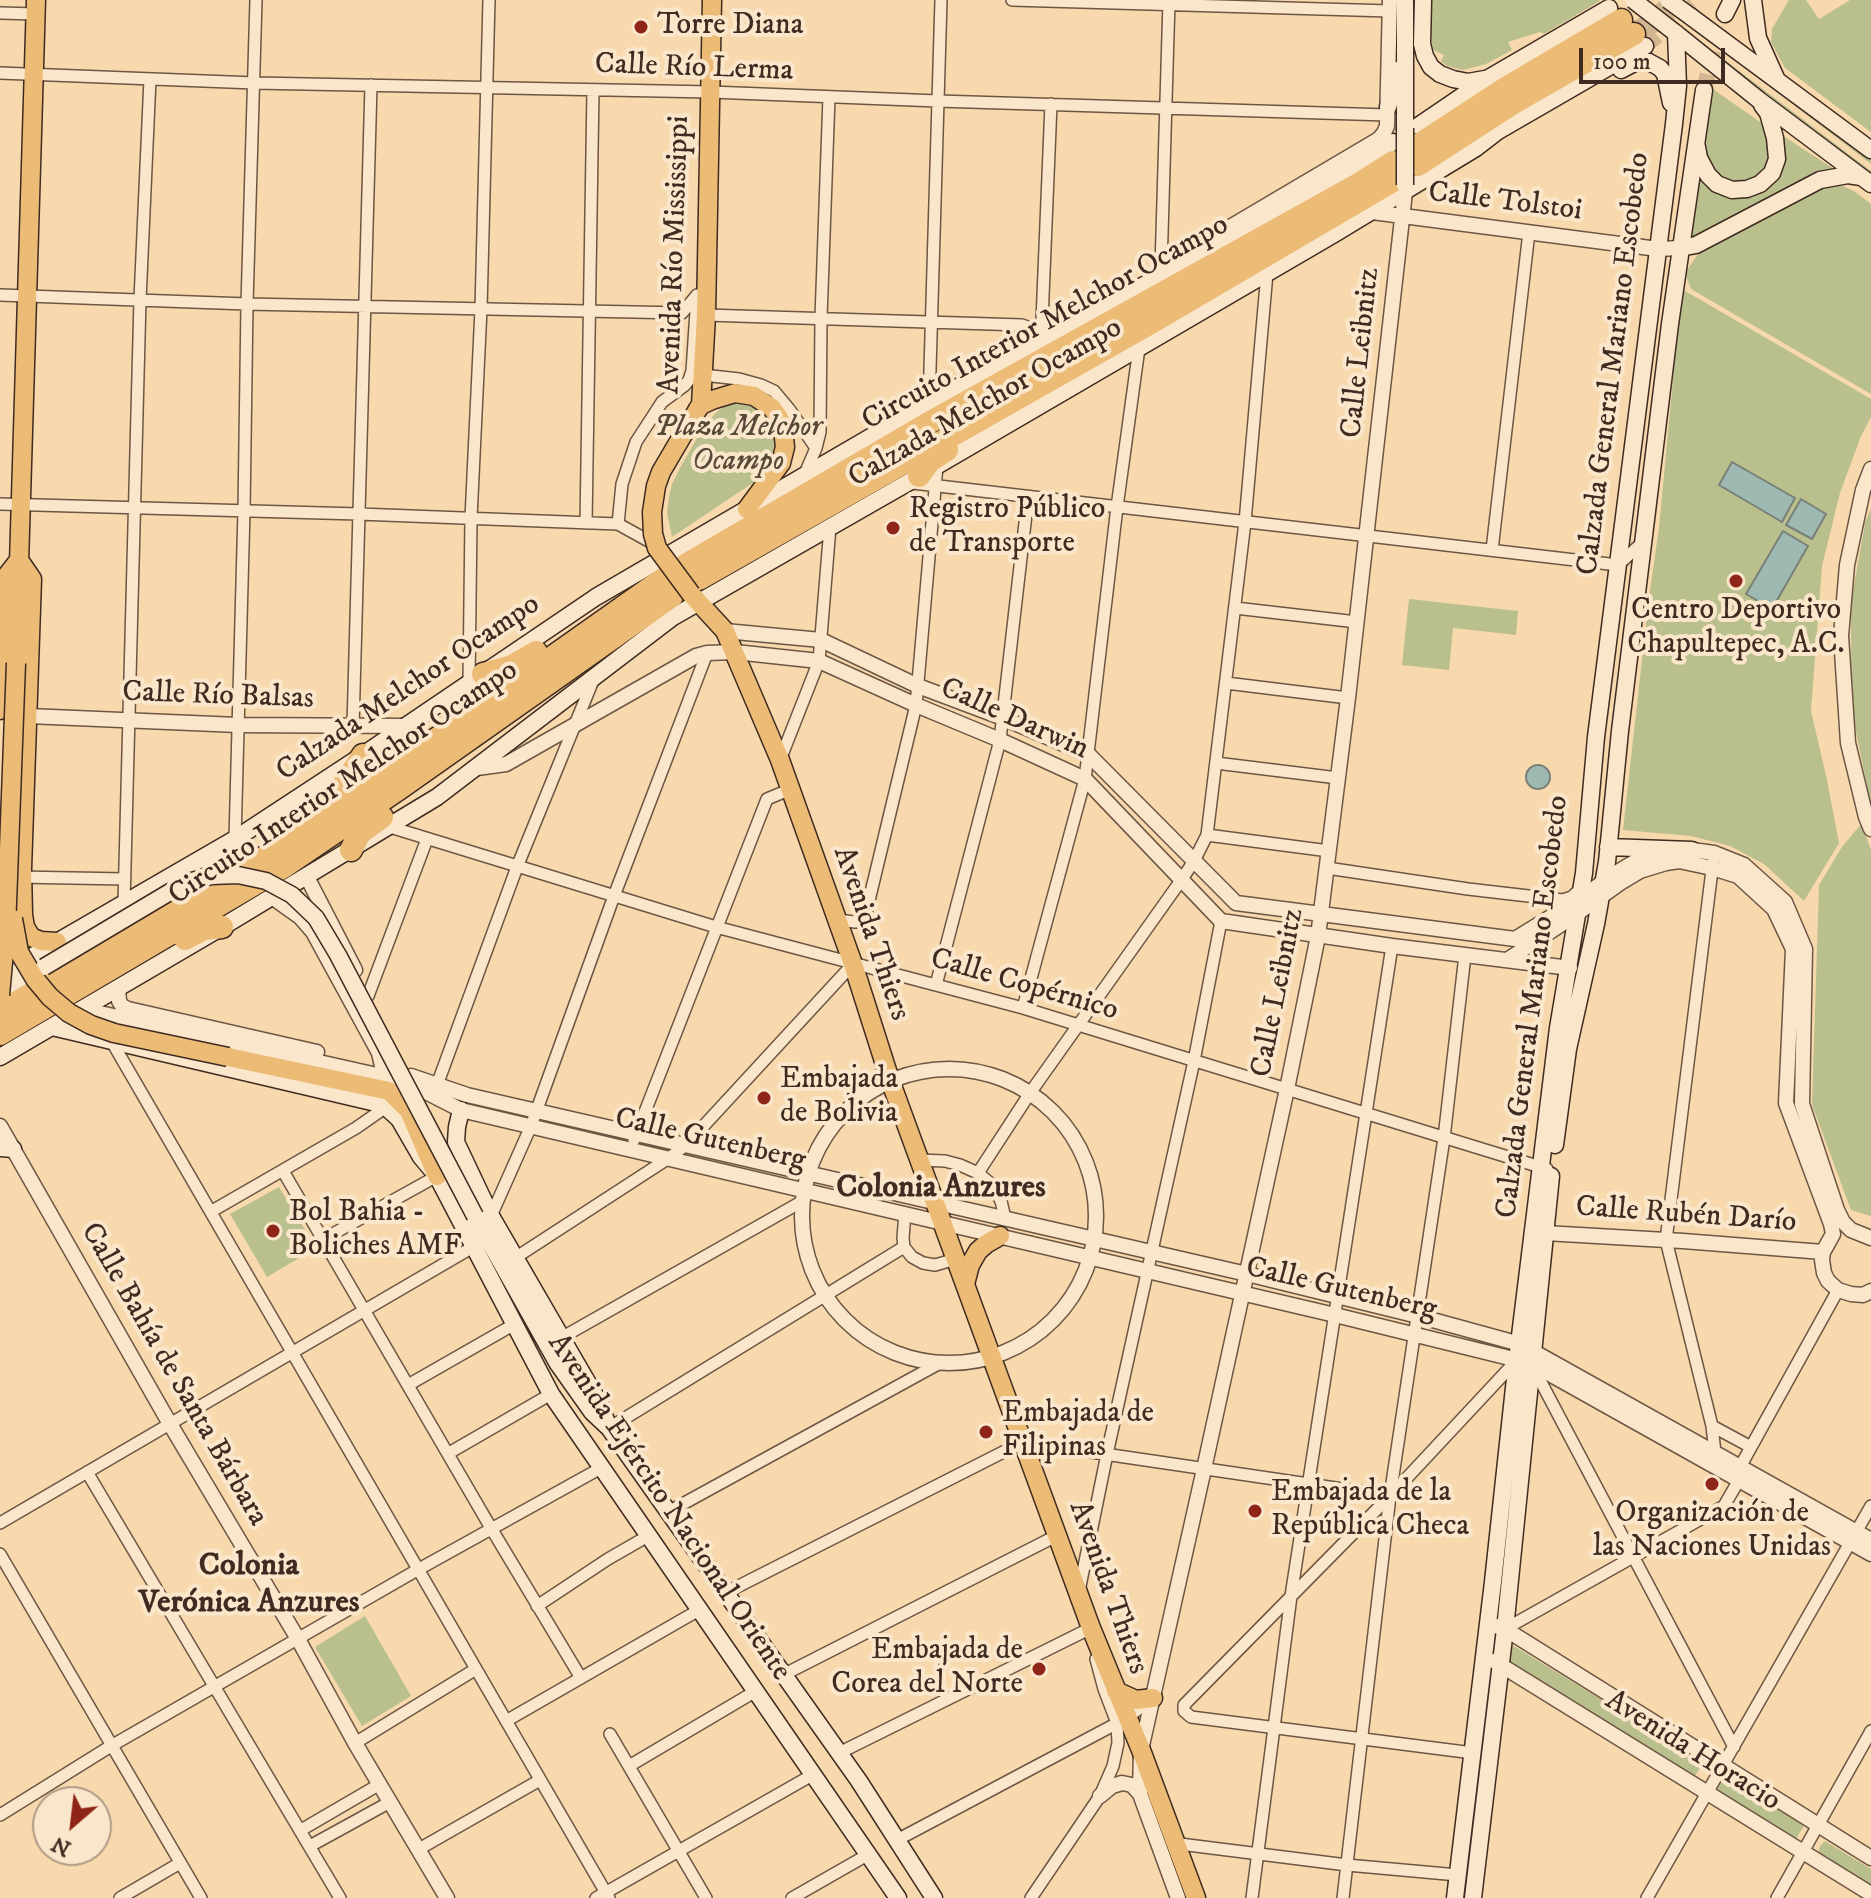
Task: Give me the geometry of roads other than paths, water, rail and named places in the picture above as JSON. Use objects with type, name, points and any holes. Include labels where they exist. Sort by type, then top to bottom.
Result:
[{"type":"highway","points":[[1417,141],[1504,89],[1627,27]]},
{"type":"highway","points":[[1417,141],[1465,145],[1512,104],[1627,27]]},
{"type":"highway","name":"Circuito Interior Melchor Ocampo","points":[[0,1012],[292,841],[592,628],[958,407],[1360,183],[1398,173]]},
{"type":"highway","name":"Circuito Interior Melchor Ocampo","points":[[0,1034],[109,982],[285,866],[400,788],[680,577],[989,415],[1398,173]]},
{"type":"highway","points":[[958,407],[968,395],[999,377],[1011,358]]},
{"type":"highway","points":[[925,477],[930,461],[977,431],[989,415]]},
{"type":"highway","points":[[476,678],[512,666],[565,635],[592,628]]},
{"type":"highway","points":[[292,841],[305,819],[340,790],[363,755]]},
{"type":"highway","points":[[351,850],[360,833],[387,814],[400,788]]},
{"type":"highway","points":[[109,982],[204,929],[222,927]]},
{"type":"main road","name":"Avenida Río Mississippi","points":[[680,577],[652,524],[652,512],[656,486],[670,455],[700,407],[706,315],[702,289],[712,0]]},
{"type":"main road","points":[[1405,0],[1417,141]]},
{"type":"main road","points":[[1423,0],[1422,44],[1431,67],[1440,74],[1468,82],[1487,79],[1627,27]]},
{"type":"main road","points":[[1633,0],[1867,181]]},
{"type":"main road","points":[[1668,0],[1871,150]]},
{"type":"main road","points":[[1753,0],[1758,38],[1777,79]]},
{"type":"main road","points":[[0,994],[16,663],[36,7]]},
{"type":"main road","points":[[1388,111],[1394,89],[1396,49],[1405,26]]},
{"type":"main road","points":[[1674,32],[1678,86],[1674,124]]},
{"type":"main road","name":"Calzada Melchor Ocampo","points":[[222,927],[437,797],[673,617],[680,577],[747,509],[929,403],[1346,172],[1398,173],[1465,145],[1503,139],[1638,61],[1655,65],[1665,74],[1674,124]]},
{"type":"main road","points":[[1398,173],[1417,141],[1487,79]]},
{"type":"main road","name":"Calzada General Mariano Escobedo","points":[[1455,1898],[1473,1753],[1492,1660],[1505,1629],[1525,1354],[1545,1233],[1546,1169],[1602,889],[1670,324],[1704,90]]},
{"type":"main road","points":[[1696,140],[1699,158],[1717,184],[1732,190],[1760,184],[1772,173],[1777,159],[1768,113],[1759,100]]},
{"type":"main road","name":"Calzada General Mariano Escobedo","points":[[1473,1898],[1492,1660],[1488,1623],[1525,1354],[1558,1028],[1580,900],[1596,737],[1674,124]]},
{"type":"main road","name":"Calzada Melchor Ocampo","points":[[0,975],[235,839],[596,597],[680,577],[830,527],[925,477],[1372,212],[1398,173]]},
{"type":"main road","points":[[1680,248],[1696,245],[1820,180],[1848,175],[1867,181]]},
{"type":"main road","points":[[1654,275],[1664,284],[1666,320],[1670,324]]},
{"type":"main road","points":[[700,407],[735,393],[754,396],[772,408],[779,418],[785,447],[781,463],[747,509]]},
{"type":"main road","points":[[0,710],[5,578],[19,560]]},
{"type":"main road","points":[[19,560],[32,579],[23,915],[28,932],[38,941],[57,942]]},
{"type":"main road","name":"Avenida Thiers","points":[[680,577],[725,631],[780,760],[853,964],[890,1080],[1116,1691],[1122,1720],[1141,1750],[1167,1845],[1196,1898]]},
{"type":"main road","points":[[1608,847],[1692,850]]},
{"type":"main road","points":[[0,870],[22,873]]},
{"type":"main road","points":[[0,994],[175,889],[202,879],[238,875],[266,881],[292,895],[316,918],[338,955],[483,1216],[558,1364],[592,1412],[609,1428]]},
{"type":"main road","points":[[4,885],[19,952],[44,989],[69,1013],[114,1033],[228,1057],[387,1099],[409,1111],[437,1176]]},
{"type":"main road","points":[[0,1057],[82,1009],[109,982]]},
{"type":"main road","points":[[52,1027],[376,1103],[387,1099]]},
{"type":"main road","points":[[461,1110],[456,1142],[483,1216],[515,1258],[600,1404],[609,1428]]},
{"type":"main road","name":"Avenida Ejército Nacional Oriente","points":[[437,1176],[551,1394],[898,1898]]},
{"type":"main road","points":[[965,1284],[978,1251],[1002,1227]]},
{"type":"main road","name":"Avenida Ejército Nacional Oriente","points":[[609,1428],[839,1753],[934,1898]]},
{"type":"main road","points":[[1116,1691],[1136,1700],[1153,1698]]},
{"type":"street","points":[[235,839],[256,0],[245,0]]},
{"type":"street","points":[[476,678],[471,518],[481,309],[489,0]]},
{"type":"street","points":[[929,403],[941,0]]},
{"type":"street","points":[[1012,0],[1390,6],[1387,126],[1379,139],[1161,267],[1128,294]]},
{"type":"street","points":[[1161,267],[1169,3]]},
{"type":"street","points":[[0,13],[36,7]]},
{"type":"street","name":"Calle Río Lerma","points":[[0,73],[255,83],[711,92],[1166,109],[1388,111]]},
{"type":"street","points":[[124,903],[140,300],[150,79]]},
{"type":"street","points":[[353,726],[371,85]]},
{"type":"street","points":[[586,523],[593,90]]},
{"type":"street","points":[[804,476],[820,432],[829,97]]},
{"type":"street","points":[[1051,104],[1042,320],[1052,336]]},
{"type":"street","name":"Calle Leibnitz","points":[[1140,1794],[1141,1750],[1247,1274],[1318,936],[1403,216],[1398,173]]},
{"type":"street","name":"Calle Tolstoi","points":[[1372,212],[1658,249],[1680,248]]},
{"type":"street","points":[[1492,550],[1529,232]]},
{"type":"street","points":[[978,1173],[1030,1093],[1182,879],[1207,835],[1245,522],[1267,273]]},
{"type":"street","points":[[0,295],[247,304],[682,313],[702,289]]},
{"type":"street","points":[[618,524],[622,484],[636,442],[662,402],[689,380],[702,289]]},
{"type":"street","points":[[706,315],[1022,325],[1052,336]]},
{"type":"street","points":[[1023,1008],[1085,779],[1139,348]]},
{"type":"street","points":[[703,375],[739,379],[774,391],[816,448]]},
{"type":"street","points":[[1871,469],[1863,490],[1847,565],[1841,636],[1848,743],[1871,829]]},
{"type":"street","points":[[837,920],[855,922],[866,913],[916,705],[925,477],[1028,497],[1618,565],[1643,542]]},
{"type":"street","points":[[936,985],[1000,740],[1028,497]]},
{"type":"street","points":[[0,504],[618,524],[680,577]]},
{"type":"street","points":[[780,760],[819,661],[830,527]]},
{"type":"street","points":[[1235,608],[1357,622]]},
{"type":"street","name":"Calle Darwin","points":[[725,631],[821,640],[918,686],[1089,755],[1236,903],[1515,939],[1580,900]]},
{"type":"street","name":"Calle Darwin","points":[[477,768],[506,764],[696,656],[735,652],[819,661],[1085,779],[1221,921]]},
{"type":"street","points":[[483,1216],[537,1111],[614,896],[707,653]]},
{"type":"street","points":[[437,1085],[517,867],[594,678]]},
{"type":"street","points":[[1226,683],[1348,698]]},
{"type":"street","name":"Calle Río Balsas","points":[[28,716],[238,725],[406,726]]},
{"type":"street","points":[[1216,763],[1338,778]]},
{"type":"street","points":[[630,1149],[767,799],[791,789]]},
{"type":"street","name":"Calle Copérnico","points":[[390,827],[716,927],[1023,1008],[1546,1169]]},
{"type":"street","points":[[1207,835],[1329,851]]},
{"type":"street","points":[[368,996],[427,839]]},
{"type":"street","points":[[1602,889],[1636,861],[1655,854],[1692,850],[1738,876],[1774,909],[1799,949],[1795,1068],[1786,1103],[1831,1224],[1833,1234],[1822,1260],[1824,1273],[1838,1290],[1863,1295],[1871,1291]]},
{"type":"street","points":[[1507,960],[1580,900],[1602,889],[1666,863],[1713,860]]},
{"type":"street","points":[[1713,860],[1666,1240],[1712,1426],[1715,1453]]},
{"type":"street","points":[[1327,868],[1468,889],[1580,900]]},
{"type":"street","points":[[4,885],[22,873],[125,879]]},
{"type":"street","points":[[307,877],[407,1075]]},
{"type":"street","points":[[272,897],[300,917],[313,932],[379,1053],[382,1066]]},
{"type":"street","points":[[1079,1592],[1194,1061],[1221,921],[1570,968]]},
{"type":"street","points":[[1252,1898],[1291,1596],[1392,946]]},
{"type":"street","points":[[1343,1898],[1390,1496],[1444,1138],[1465,955]]},
{"type":"street","points":[[515,1258],[686,1145],[853,964]]},
{"type":"street","name":"Calle Gutenberg","points":[[109,982],[125,1008],[182,1027],[386,1077],[424,1091],[461,1110],[669,1158],[802,1196],[942,1222],[1095,1239],[1152,1252],[1418,1316],[1525,1354]]},
{"type":"street","name":"Calle Gutenberg","points":[[82,1009],[382,1066],[467,1095],[935,1202],[1091,1257],[1415,1334],[1525,1354]]},
{"type":"street","points":[[177,1057],[182,1027]]},
{"type":"street","points":[[112,1042],[419,1569],[604,1896],[814,1774]]},
{"type":"street","points":[[1795,1068],[1802,1104],[1837,1210],[1851,1230],[1869,1236]]},
{"type":"street","points":[[961,1069],[997,1077],[1030,1093],[1056,1115],[1076,1142],[1090,1172],[1096,1205],[1095,1239],[1082,1280],[1070,1301],[1036,1335],[1015,1348],[975,1361],[940,1363],[906,1356],[874,1342],[847,1322],[825,1295],[807,1256],[802,1235],[802,1196],[819,1143],[838,1117],[862,1096],[890,1080],[925,1070],[961,1069]]},
{"type":"street","points":[[212,1211],[356,1128],[387,1099],[461,1110]]},
{"type":"street","name":"Calle Bahía de Santa Bárbara","points":[[0,1126],[7,1149],[298,1639],[355,1743],[447,1898]]},
{"type":"street","points":[[919,1160],[945,1161],[978,1173],[991,1184],[1001,1201],[1002,1227]]},
{"type":"street","points":[[283,1171],[581,1678]]},
{"type":"street","points":[[322,1240],[437,1176]]},
{"type":"street","points":[[561,1338],[802,1196]]},
{"type":"street","points":[[905,1213],[904,1247],[912,1257],[935,1265],[956,1259]]},
{"type":"street","name":"Calle Rubén Darío","points":[[1545,1233],[1825,1248],[1843,1235],[1869,1236]]},
{"type":"street","points":[[0,1523],[473,1247]]},
{"type":"street","points":[[609,1428],[904,1247]]},
{"type":"street","points":[[1505,1629],[1724,1506],[1751,1447],[1838,1290]]},
{"type":"street","points":[[408,1385],[513,1325]]},
{"type":"street","points":[[1525,1354],[1715,1453],[1740,1473]]},
{"type":"street","points":[[1525,1354],[1853,1537],[1871,1554]]},
{"type":"street","points":[[1473,1753],[1191,1717],[1184,1711],[1186,1701],[1390,1496],[1525,1354]]},
{"type":"street","points":[[1525,1354],[1734,1747]]},
{"type":"street","points":[[668,1512],[940,1363]]},
{"type":"street","points":[[449,1453],[551,1394]]},
{"type":"street","points":[[1712,1426],[1751,1447]]},
{"type":"street","points":[[725,1593],[1023,1442],[1390,1496]]},
{"type":"street","points":[[0,1815],[111,1746],[601,1468]]},
{"type":"street","points":[[87,1472],[340,1898]]},
{"type":"street","points":[[1647,1898],[1871,1506]]},
{"type":"street","points":[[783,1675],[1058,1535]]},
{"type":"street","points":[[537,1606],[648,1536]]},
{"type":"street","points":[[1853,1537],[1871,1540]]},
{"type":"street","points":[[0,1554],[201,1898]]},
{"type":"street","points":[[506,1721],[699,1610]]},
{"type":"street","name":"Avenida Horacio","points":[[1488,1623],[1505,1629],[1871,1858]]},
{"type":"street","points":[[839,1753],[1093,1631],[1096,1661],[1122,1720],[1113,1766],[1100,1796],[1031,1898]]},
{"type":"street","name":"Avenida Horacio","points":[[1492,1660],[1871,1894]]},
{"type":"street","points":[[355,1743],[476,1669]]},
{"type":"street","points":[[629,1766],[756,1691]]},
{"type":"street","points":[[897,1840],[1122,1720],[1153,1698]]},
{"type":"street","points":[[1777,1898],[1871,1731]]},
{"type":"street","points":[[610,1734],[706,1898]]},
{"type":"street","points":[[419,1849],[540,1780]]},
{"type":"street","points":[[1100,1796],[1112,1786],[1122,1783],[1132,1785],[1140,1794]]},
{"type":"street","points":[[301,1830],[380,1784]]},
{"type":"street","name":"Avenida Thiers","points":[[1140,1794],[1167,1845],[1178,1898]]},
{"type":"street","points":[[310,1846],[390,1802]]},
{"type":"street","points":[[1167,1845],[1458,1875]]},
{"type":"street","points":[[792,1898],[869,1854]]},
{"type":"street","points":[[120,1898],[180,1863]]},
{"type":"water","points":[[1732,462],[1795,498],[1782,522],[1719,485]]},
{"type":"water","points":[[1801,499],[1826,514],[1812,539],[1786,525]]},
{"type":"water","points":[[1783,531],[1808,546],[1772,609],[1746,594]]},
{"type":"water","points":[[1538,765],[1546,769],[1550,777],[1546,785],[1538,789],[1530,785],[1526,777],[1530,769]]},
{"type":"tunnel","points":[[1634,34],[1678,0]]},
{"type":"tunnel","points":[[1645,46],[1700,0]]},
{"type":"tunnel","points":[[1704,90],[1725,14]]},
{"type":"place","name":"Torre Diana","points":[[641,27]]},
{"type":"place","name":"Registro Público de Transporte","points":[[893,528]]},
{"type":"place","name":"Centro Deportivo Chapultepec, A.C.","points":[[1736,581]]},
{"type":"place","name":"Embajada de Bolivia","points":[[764,1098]]},
{"type":"place","name":"Bol Bahia - Boliches AMF","points":[[273,1231]]},
{"type":"place","name":"Embajada de Filipinas","points":[[986,1432]]},
{"type":"place","name":"Organización de las Naciones Unidas","points":[[1712,1484]]},
{"type":"place","name":"Embajada de la República Checa","points":[[1255,1511]]},
{"type":"place","name":"Embajada de Corea del Norte","points":[[1039,1669]]},
{"type":"district","name":"Colonia Anzures","points":[[941,1189]]},
{"type":"district","name":"Colonia Verónica Anzures","points":[[249,1586]]},
{"type":"park label","name":"Plaza Melchor Ocampo","points":[[738,446]]}]
